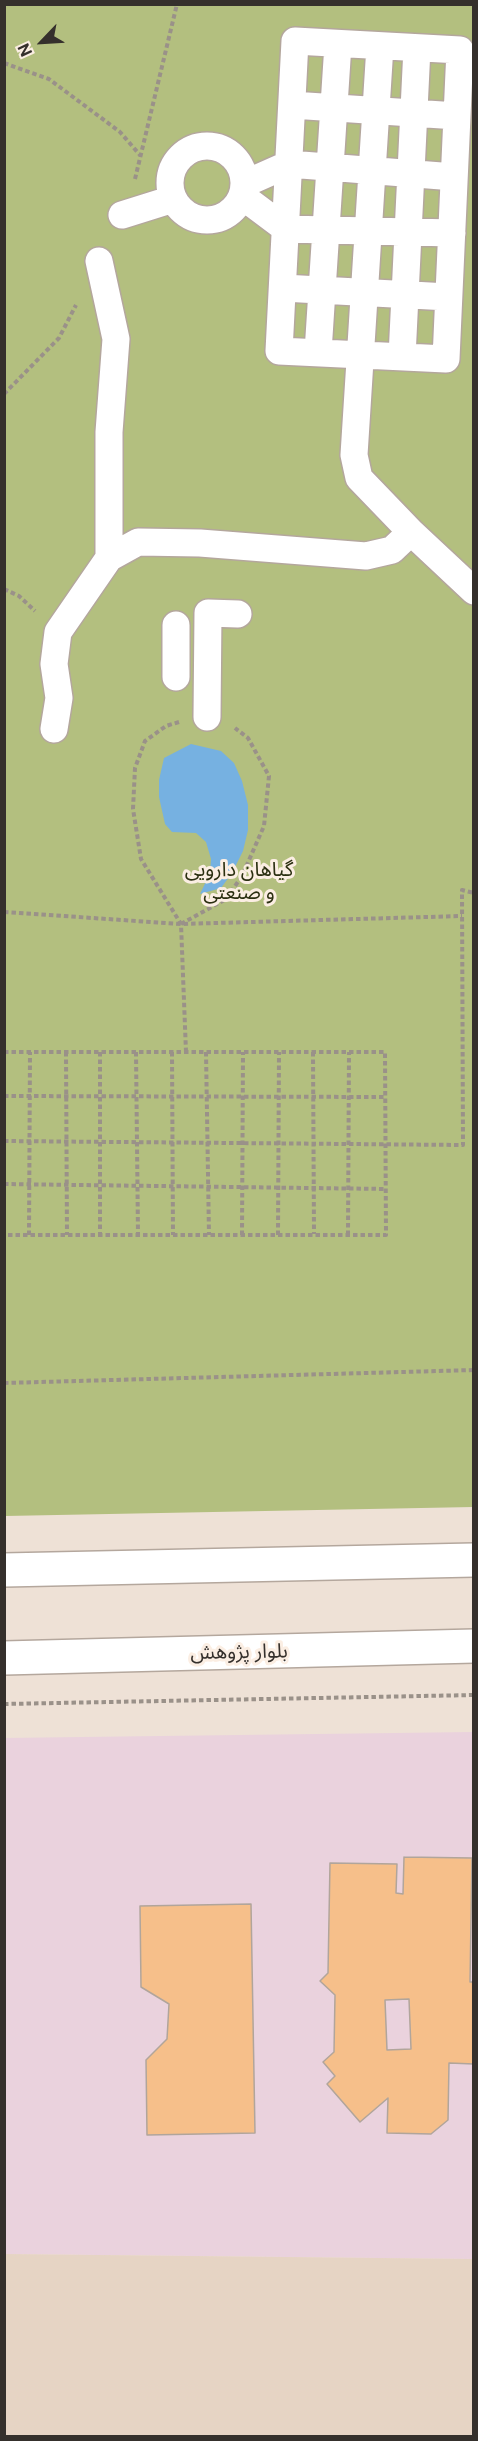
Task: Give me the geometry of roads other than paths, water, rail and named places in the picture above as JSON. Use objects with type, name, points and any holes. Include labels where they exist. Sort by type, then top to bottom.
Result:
[{"type":"street","points":[[295,41],[338,44],[460,50],[446,359],[279,351],[295,41]]},
{"type":"street","points":[[318,352],[338,44]]},
{"type":"street","points":[[380,46],[354,455],[359,478],[411,532],[474,591]]},
{"type":"street","points":[[402,357],[417,48]]},
{"type":"street","points":[[292,105],[457,116]]},
{"type":"street","points":[[452,233],[286,229],[243,190],[243,172],[228,152],[212,146],[193,147],[175,163],[170,174],[169,187],[173,199],[190,217],[214,220],[226,215],[243,190],[289,164],[454,177]]},
{"type":"street","points":[[122,215],[173,199]]},
{"type":"street","points":[[99,261],[116,339],[109,432],[109,558]]},
{"type":"street","points":[[283,288],[448,297]]},
{"type":"street","points":[[54,729],[59,698],[54,664],[58,632],[109,558],[138,542],[200,543],[366,556],[392,550],[411,532]]},
{"type":"street","points":[[207,717],[208,613],[238,614]]},
{"type":"street","points":[[176,651],[208,651]]},
{"type":"street","points":[[4,1570],[474,1560]]},
{"type":"street","name":"بلوار پژوهش","points":[[4,1658],[474,1646]]},
{"type":"water","points":[[191,744],[221,751],[234,763],[242,781],[248,805],[248,830],[243,851],[232,873],[221,888],[200,894],[210,873],[211,859],[206,842],[196,833],[172,832],[165,824],[159,797],[159,780],[164,758]]},
{"type":"park label","name":"گیاهان دارویی و صنعتی","points":[[239,882]]}]
